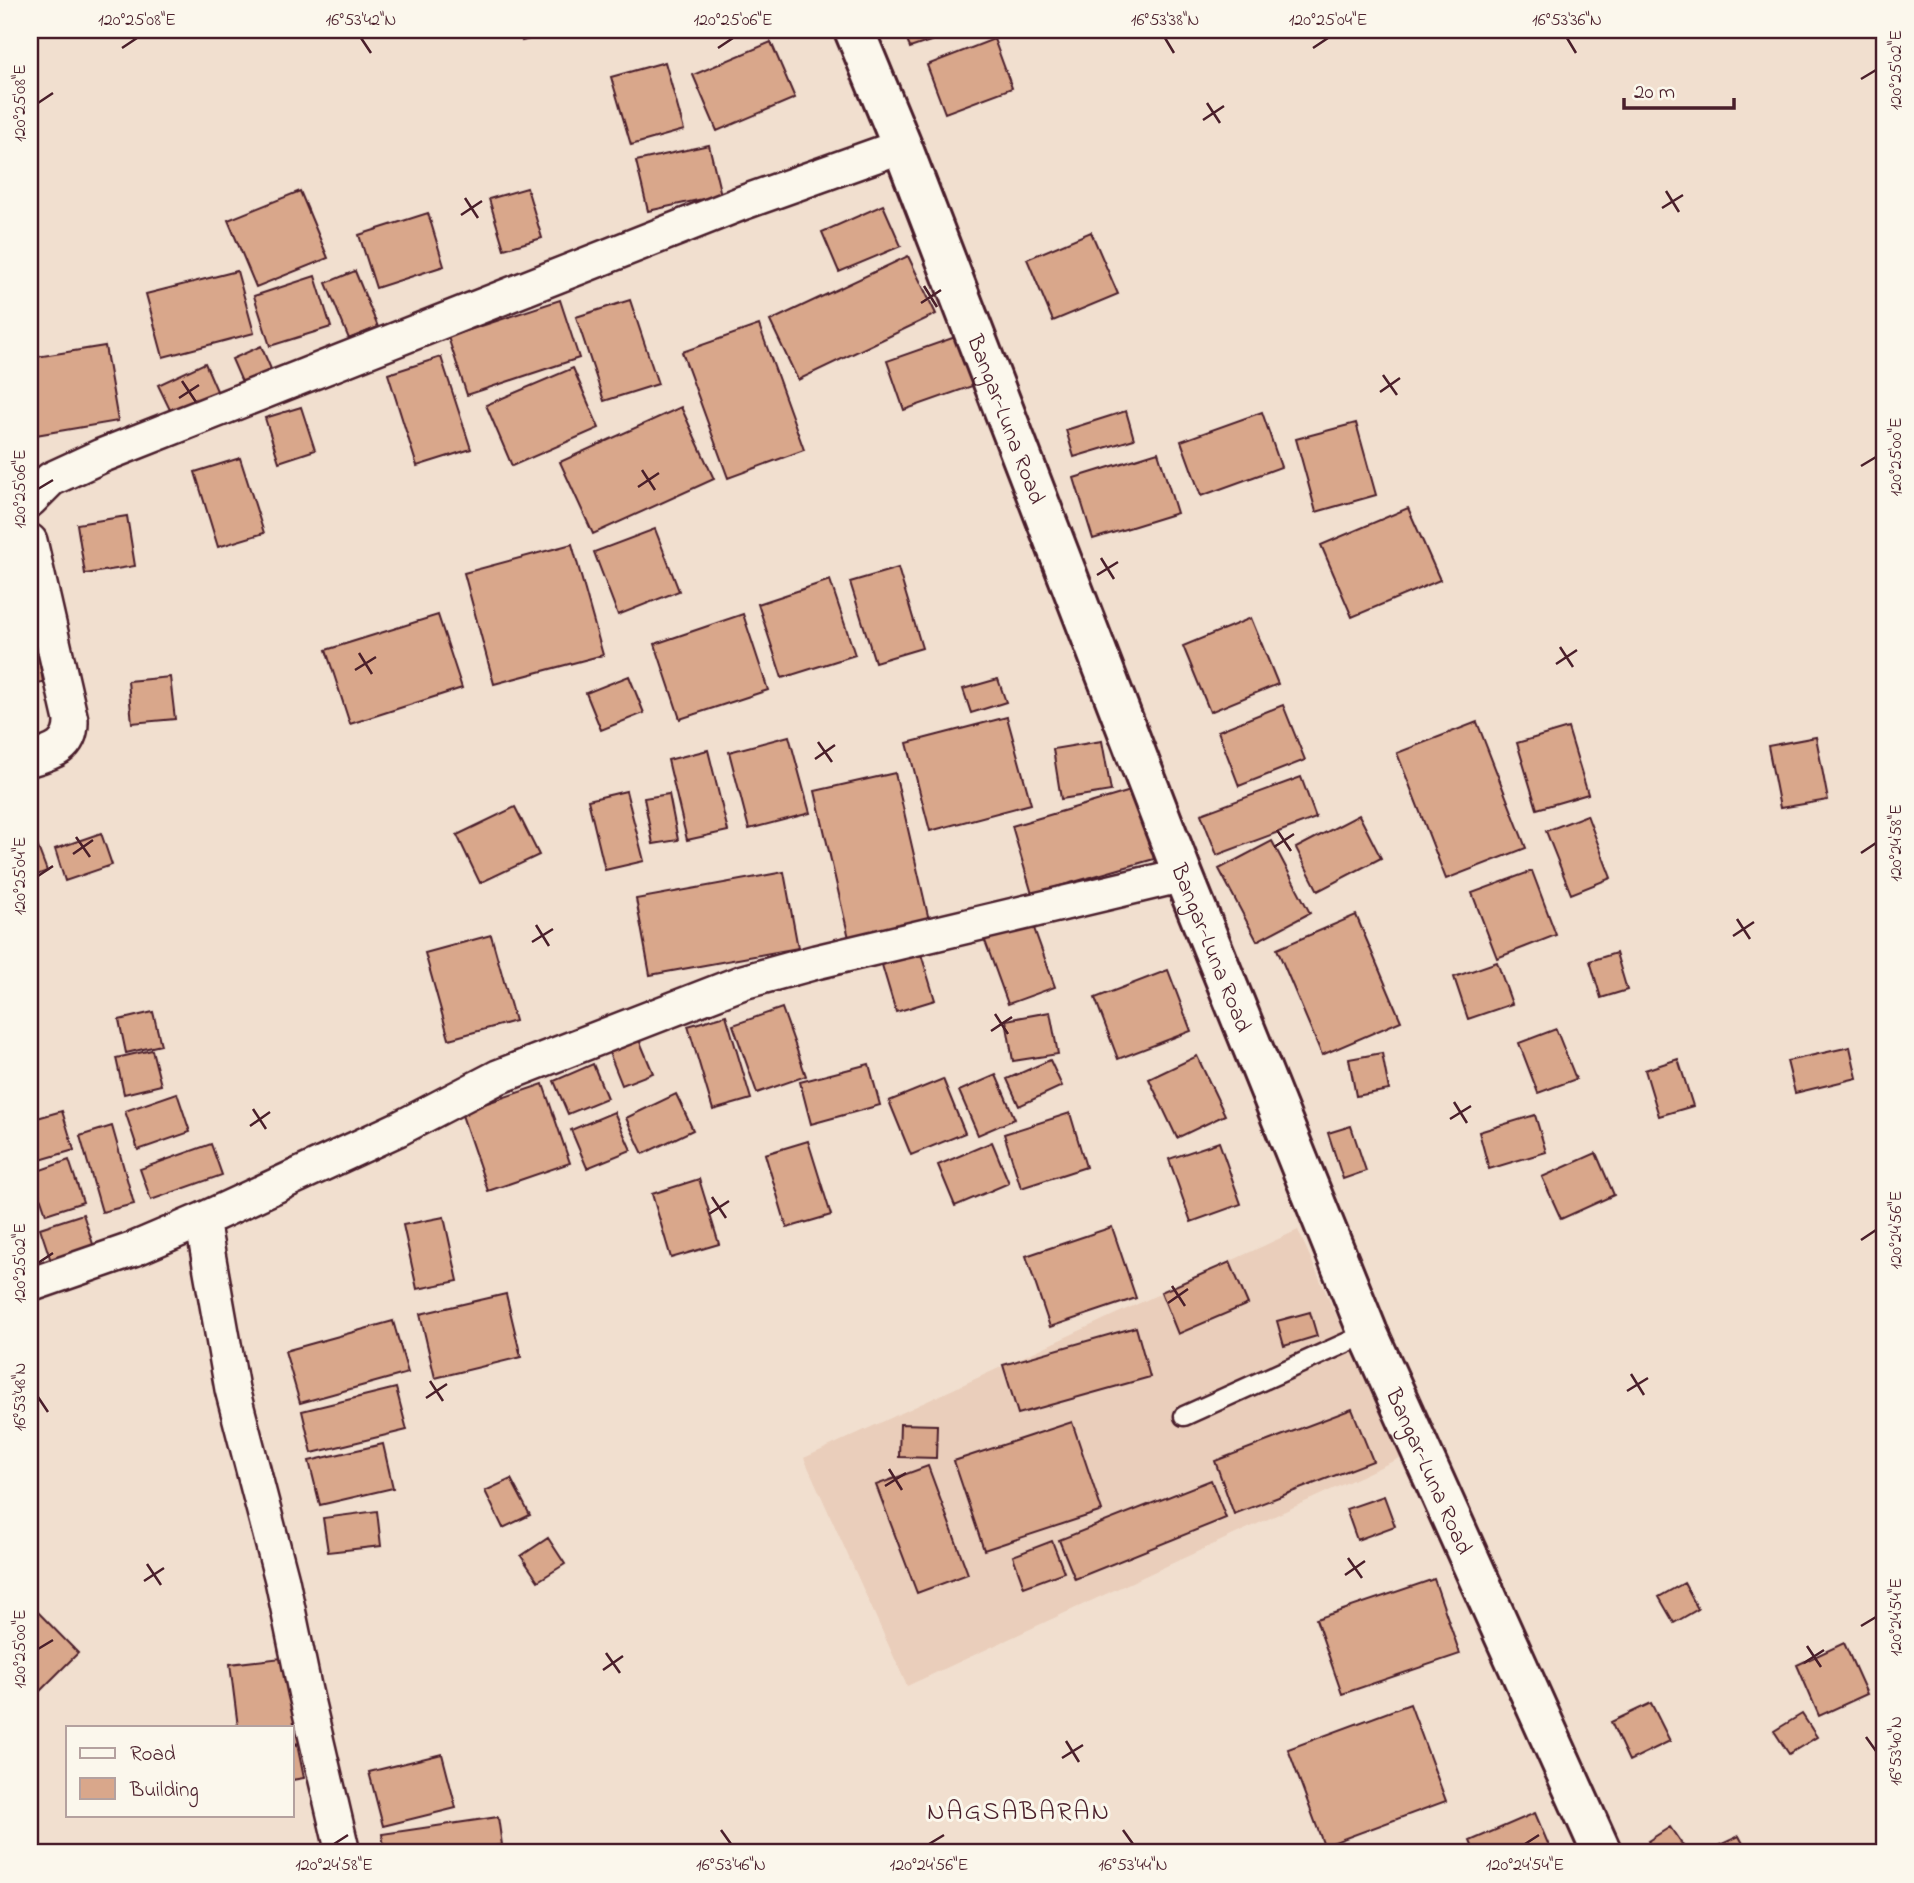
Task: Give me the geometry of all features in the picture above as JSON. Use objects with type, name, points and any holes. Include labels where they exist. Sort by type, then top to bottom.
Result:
[{"type":"main road","name":"Bangar-Luna Road","points":[[854,30],[902,146],[1183,875],[1368,1333],[1602,1853]]},
{"type":"street","points":[[30,500],[51,479],[101,456],[741,203],[902,146]]},
{"type":"street","points":[[30,541],[71,720],[71,730],[65,744],[30,760]]},
{"type":"street","points":[[30,1285],[134,1248],[202,1220],[398,1129],[498,1077],[743,982],[816,962],[1183,875]]},
{"type":"street","points":[[202,1220],[232,1389],[282,1580],[343,1853]]},
{"type":"lane","points":[[1184,1416],[1368,1333]]},
{"type":"shaded area","points":[[1298,1230],[1400,1458],[907,1686],[804,1458]]},
{"type":"building","points":[[519,30],[563,30],[522,41]]},
{"type":"building","points":[[904,30],[963,30],[910,48]]},
{"type":"building","points":[[994,39],[1012,88],[945,113],[927,65]]},
{"type":"building","points":[[771,42],[795,98],[717,131],[693,75]]},
{"type":"building","points":[[665,62],[684,130],[631,145],[611,77]]},
{"type":"building","points":[[709,145],[721,195],[648,211],[636,161]]},
{"type":"building","points":[[527,188],[542,238],[504,249],[489,199]]},
{"type":"building","points":[[300,191],[328,258],[256,287],[228,220]]},
{"type":"building","points":[[883,205],[901,246],[839,272],[822,232]]},
{"type":"building","points":[[428,213],[444,266],[376,288],[359,235]]},
{"type":"building","points":[[1091,232],[1118,294],[1053,321],[1027,259]]},
{"type":"building","points":[[908,256],[936,314],[798,380],[770,321]]},
{"type":"building","points":[[237,271],[254,333],[163,357],[146,294]]},
{"type":"building","points":[[355,271],[378,327],[349,339],[326,283]]},
{"type":"building","points":[[315,276],[331,327],[270,346],[254,296]]},
{"type":"building","points":[[1884,296],[1884,328],[1877,297]]},
{"type":"building","points":[[560,300],[579,358],[467,395],[448,337]]},
{"type":"building","points":[[630,300],[658,384],[604,401],[576,317]]},
{"type":"building","points":[[759,325],[804,450],[728,478],[682,352]]},
{"type":"building","points":[[961,335],[978,384],[904,410],[887,361]]},
{"type":"building","points":[[105,346],[118,421],[30,436],[30,358]]},
{"type":"building","points":[[261,346],[274,376],[245,389],[232,359]]},
{"type":"building","points":[[441,357],[471,449],[417,466],[388,374]]},
{"type":"building","points":[[205,363],[218,393],[172,414],[158,385]]},
{"type":"building","points":[[573,368],[599,428],[512,466],[486,405]]},
{"type":"building","points":[[301,407],[315,450],[279,462],[265,418]]},
{"type":"building","points":[[681,407],[714,479],[593,534],[560,462]]},
{"type":"building","points":[[1126,411],[1134,439],[1074,457],[1066,430]]},
{"type":"building","points":[[1262,412],[1281,467],[1201,496],[1181,441]]},
{"type":"building","points":[[1356,423],[1376,495],[1316,512],[1296,439]]},
{"type":"building","points":[[1158,452],[1177,513],[1093,539],[1074,478]]},
{"type":"building","points":[[240,458],[264,533],[218,547],[195,472]]},
{"type":"building","points":[[1408,508],[1440,580],[1352,617],[1321,545]]},
{"type":"building","points":[[127,516],[135,566],[85,574],[77,524]]},
{"type":"building","points":[[655,529],[679,591],[618,615],[594,552]]},
{"type":"building","points":[[572,544],[603,655],[494,684],[464,573]]},
{"type":"building","points":[[898,568],[922,648],[875,662],[850,582]]},
{"type":"building","points":[[830,580],[855,655],[782,678],[758,604]]},
{"type":"building","points":[[30,609],[43,682],[30,684]]},
{"type":"building","points":[[743,614],[768,690],[680,719],[655,644]]},
{"type":"building","points":[[438,615],[462,688],[350,724],[326,650]]},
{"type":"building","points":[[1251,618],[1278,684],[1210,712],[1183,646]]},
{"type":"building","points":[[629,676],[644,713],[601,730],[586,693]]},
{"type":"building","points":[[170,677],[175,719],[132,723],[128,681]]},
{"type":"building","points":[[998,679],[1006,702],[971,713],[963,689]]},
{"type":"building","points":[[1283,705],[1305,760],[1239,786],[1218,731]]},
{"type":"building","points":[[30,707],[36,738],[30,740]]},
{"type":"building","points":[[1007,717],[1031,804],[930,831],[907,743]]},
{"type":"building","points":[[1477,722],[1526,848],[1446,879],[1397,753]]},
{"type":"building","points":[[1568,728],[1588,794],[1537,809],[1517,743]]},
{"type":"building","points":[[789,736],[810,813],[749,829],[729,752]]},
{"type":"building","points":[[1816,737],[1828,800],[1780,808],[1768,746]]},
{"type":"building","points":[[1102,741],[1111,791],[1061,799],[1053,749]]},
{"type":"building","points":[[708,750],[728,831],[687,840],[668,760]]},
{"type":"building","points":[[895,773],[929,920],[849,938],[815,791]]},
{"type":"building","points":[[1301,777],[1316,818],[1217,855],[1201,814]]},
{"type":"building","points":[[1134,790],[1154,859],[1032,894],[1012,826]]},
{"type":"building","points":[[626,791],[644,861],[605,870],[588,800]]},
{"type":"building","points":[[669,794],[678,840],[653,844],[644,798]]},
{"type":"building","points":[[515,807],[539,855],[480,883],[457,835]]},
{"type":"building","points":[[1359,815],[1381,858],[1318,891],[1296,848]]},
{"type":"building","points":[[1587,815],[1611,878],[1571,894],[1546,831]]},
{"type":"building","points":[[30,830],[47,871],[30,878]]},
{"type":"building","points":[[101,833],[112,865],[65,881],[55,849]]},
{"type":"building","points":[[1272,841],[1310,913],[1257,941],[1219,869]]},
{"type":"building","points":[[1532,871],[1556,935],[1497,958],[1472,893]]},
{"type":"building","points":[[784,872],[798,948],[650,975],[636,899]]},
{"type":"building","points":[[1356,915],[1401,1021],[1322,1055],[1277,949]]},
{"type":"building","points":[[1031,920],[1055,987],[1008,1004],[984,938]]},
{"type":"building","points":[[491,935],[515,1021],[449,1039],[425,953]]},
{"type":"building","points":[[1616,953],[1627,990],[1601,998],[1590,961]]},
{"type":"building","points":[[921,954],[935,1000],[896,1012],[882,965]]},
{"type":"building","points":[[1497,962],[1512,1004],[1468,1019],[1454,977]]},
{"type":"building","points":[[1168,970],[1191,1031],[1118,1059],[1095,998]]},
{"type":"building","points":[[782,1008],[806,1076],[757,1093],[733,1025]]},
{"type":"building","points":[[153,1012],[161,1045],[126,1053],[119,1020]]},
{"type":"building","points":[[1050,1012],[1058,1054],[1013,1061],[1006,1020]]},
{"type":"building","points":[[726,1015],[751,1099],[713,1110],[688,1026]]},
{"type":"building","points":[[1556,1029],[1576,1079],[1538,1093],[1519,1043]]},
{"type":"building","points":[[638,1037],[653,1073],[622,1085],[608,1050]]},
{"type":"building","points":[[1850,1047],[1857,1078],[1795,1093],[1787,1061]]},
{"type":"building","points":[[152,1050],[161,1085],[124,1094],[116,1058]]},
{"type":"building","points":[[1382,1053],[1389,1090],[1356,1096],[1349,1059]]},
{"type":"building","points":[[1197,1056],[1225,1115],[1177,1138],[1149,1079]]},
{"type":"building","points":[[1678,1059],[1693,1106],[1659,1116],[1645,1070]]},
{"type":"building","points":[[1050,1060],[1062,1086],[1019,1106],[1007,1079]]},
{"type":"building","points":[[593,1064],[607,1098],[568,1114],[554,1081]]},
{"type":"building","points":[[869,1064],[880,1105],[811,1124],[800,1082]]},
{"type":"building","points":[[996,1075],[1015,1119],[978,1135],[959,1091]]},
{"type":"building","points":[[943,1079],[965,1133],[911,1155],[889,1101]]},
{"type":"building","points":[[543,1084],[570,1163],[488,1191],[461,1112]]},
{"type":"building","points":[[177,1093],[190,1132],[138,1150],[125,1111]]},
{"type":"building","points":[[676,1094],[693,1130],[643,1154],[626,1118]]},
{"type":"building","points":[[62,1111],[74,1150],[30,1163],[30,1120]]},
{"type":"building","points":[[614,1112],[631,1150],[587,1168],[571,1130]]},
{"type":"building","points":[[1070,1113],[1086,1167],[1021,1188],[1004,1134]]},
{"type":"building","points":[[1535,1115],[1546,1152],[1489,1169],[1479,1132]]},
{"type":"building","points":[[112,1126],[134,1204],[102,1212],[80,1136]]},
{"type":"building","points":[[1351,1126],[1366,1171],[1343,1179],[1328,1133]]},
{"type":"building","points":[[808,1141],[831,1215],[787,1228],[765,1154]]},
{"type":"building","points":[[992,1142],[1009,1183],[955,1206],[938,1165]]},
{"type":"building","points":[[1219,1142],[1241,1204],[1191,1222],[1169,1159]]},
{"type":"building","points":[[211,1144],[222,1175],[151,1200],[140,1169]]},
{"type":"building","points":[[1596,1153],[1614,1195],[1561,1219],[1542,1177]]},
{"type":"building","points":[[69,1160],[83,1202],[46,1214],[32,1173]]},
{"type":"building","points":[[699,1179],[719,1244],[671,1258],[652,1194]]},
{"type":"building","points":[[83,1214],[97,1256],[54,1270],[40,1228]]},
{"type":"building","points":[[444,1217],[458,1281],[417,1289],[403,1225]]},
{"type":"building","points":[[1112,1227],[1136,1298],[1050,1327],[1026,1256]]},
{"type":"building","points":[[1230,1262],[1248,1304],[1178,1334],[1161,1292]]},
{"type":"building","points":[[506,1294],[521,1357],[435,1378],[420,1314]]},
{"type":"building","points":[[1310,1312],[1317,1336],[1284,1346],[1277,1321]]},
{"type":"building","points":[[393,1321],[408,1373],[300,1403],[285,1351]]},
{"type":"building","points":[[1136,1327],[1150,1377],[1018,1414],[1003,1365]]},
{"type":"building","points":[[396,1388],[407,1430],[312,1453],[302,1411]]},
{"type":"building","points":[[1352,1409],[1373,1461],[1234,1514],[1215,1461]]},
{"type":"building","points":[[1072,1422],[1102,1511],[984,1550],[954,1461]]},
{"type":"building","points":[[900,1424],[937,1425],[936,1458],[899,1457]]},
{"type":"building","points":[[383,1444],[393,1488],[320,1505],[309,1461]]},
{"type":"building","points":[[928,1466],[968,1574],[917,1593],[876,1485]]},
{"type":"building","points":[[511,1479],[530,1515],[503,1528],[485,1491]]},
{"type":"building","points":[[1211,1480],[1226,1518],[1075,1579],[1059,1540]]},
{"type":"building","points":[[1384,1496],[1395,1526],[1357,1540],[1346,1509]]},
{"type":"building","points":[[377,1511],[381,1546],[328,1552],[323,1518]]},
{"type":"building","points":[[548,1538],[565,1564],[538,1581],[521,1556]]},
{"type":"building","points":[[1052,1541],[1064,1572],[1024,1587],[1013,1556]]},
{"type":"building","points":[[1434,1579],[1460,1654],[1342,1694],[1316,1619]]},
{"type":"building","points":[[1684,1583],[1698,1609],[1674,1623],[1659,1597]]},
{"type":"building","points":[[32,1606],[78,1653],[30,1701],[30,1608]]},
{"type":"building","points":[[1844,1643],[1867,1694],[1819,1716],[1797,1665]]},
{"type":"building","points":[[290,1657],[301,1743],[294,1744],[294,1726],[238,1726],[230,1664]]},
{"type":"building","points":[[1651,1703],[1670,1741],[1629,1761],[1611,1722]]},
{"type":"building","points":[[1410,1704],[1446,1801],[1324,1846],[1288,1749]]},
{"type":"building","points":[[1802,1714],[1817,1737],[1789,1754],[1774,1731]]},
{"type":"building","points":[[297,1744],[304,1778],[294,1780],[294,1745]]},
{"type":"building","points":[[442,1754],[456,1808],[383,1826],[369,1772]]},
{"type":"building","points":[[1535,1813],[1552,1853],[1475,1853],[1470,1841]]},
{"type":"building","points":[[498,1817],[502,1845],[446,1853],[385,1853],[382,1834]]},
{"type":"building","points":[[1670,1827],[1688,1853],[1656,1853],[1648,1841]]},
{"type":"building","points":[[1739,1836],[1748,1853],[1703,1853]]},
{"type":"building","points":[[324,1845],[326,1853],[282,1853]]},
{"type":"district","name":"NAGSABARAN","points":[[1019,1810]]}]
